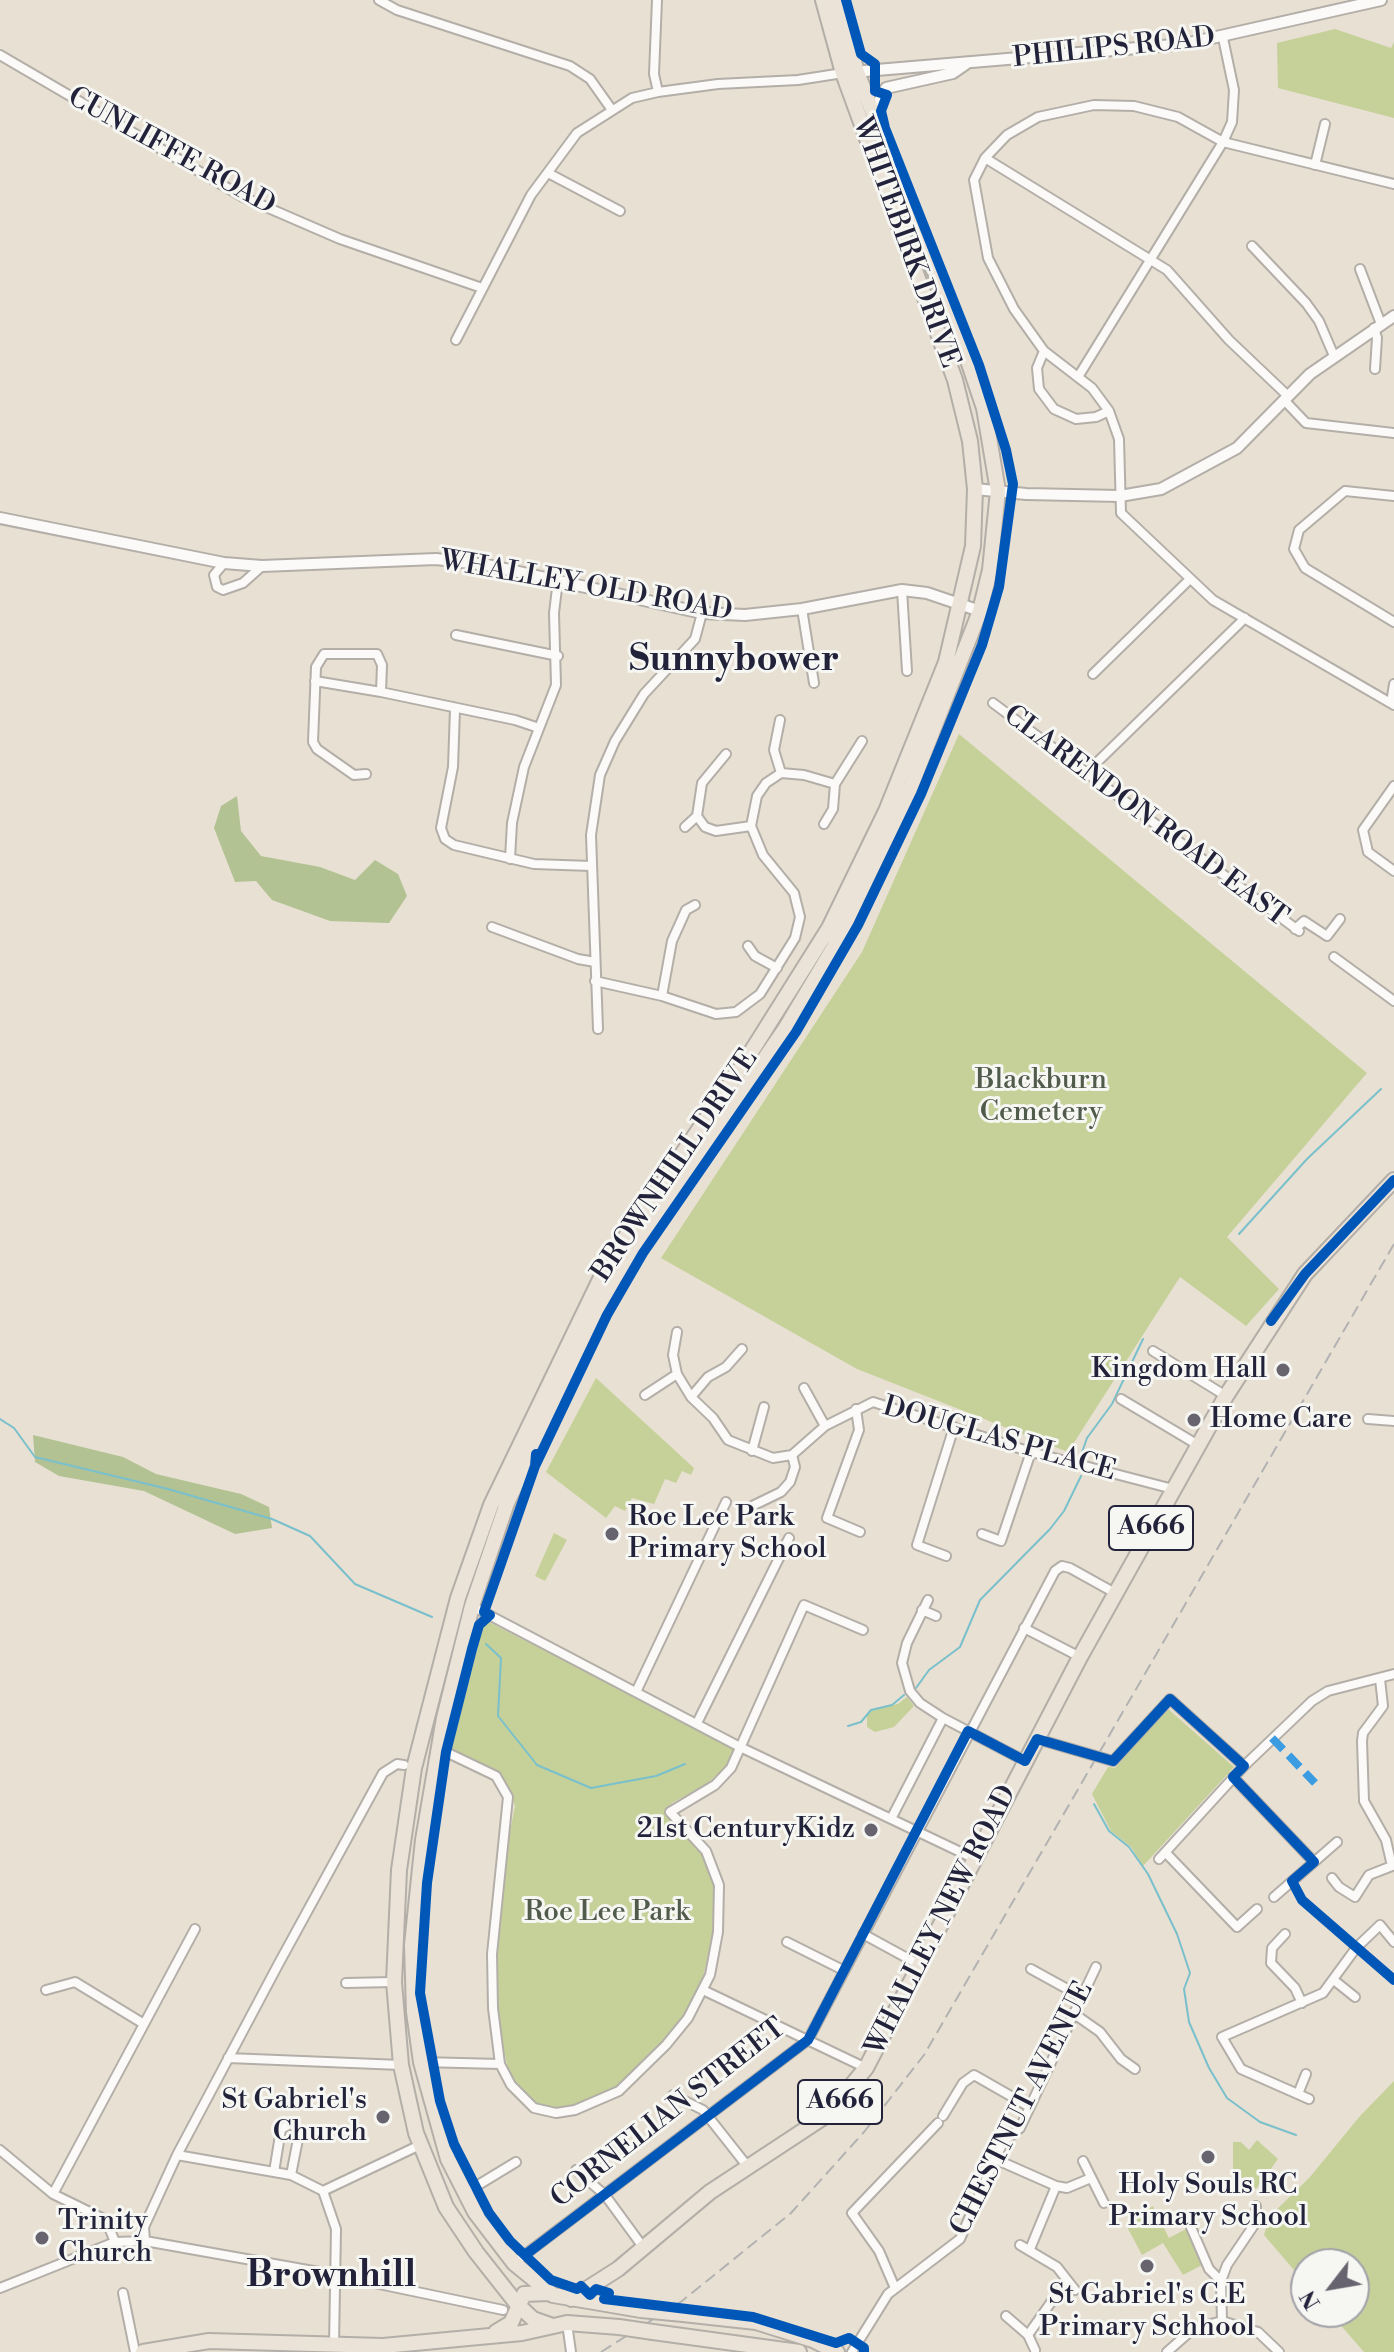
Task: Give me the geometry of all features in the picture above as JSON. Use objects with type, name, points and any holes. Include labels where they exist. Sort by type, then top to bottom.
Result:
[{"type":"highway","name":"WHITEBIRK DRIVE","points":[[823,0],[951,367],[970,441],[975,489]]},
{"type":"highway","name":"WHITEBIRK DRIVE","points":[[837,0],[850,73],[876,122],[974,372],[992,444],[998,491]]},
{"type":"highway","name":"BROWNHILL DRIVE","points":[[510,2307],[446,2207],[420,2145],[401,2065],[394,1982],[399,1870],[414,1768],[458,1598],[491,1505],[608,1263],[741,1068],[829,928],[891,797],[946,662],[973,546],[975,489]]},
{"type":"highway","name":"BROWNHILL DRIVE","points":[[562,2297],[514,2263],[489,2234],[464,2193],[448,2159],[421,2062],[414,2012],[412,1945],[423,1840],[438,1752],[472,1606],[507,1503],[601,1303],[636,1242],[785,1029],[834,947],[910,789],[980,611],[997,530],[998,491]]},
{"type":"highway","name":"WHALLEY NEW ROAD","points":[[567,2323],[591,2302],[618,2269],[681,2215],[827,2115],[866,2068],[1080,1657],[1226,1396],[1305,1274],[1394,1180]]},
{"type":"highway","name":"WHALLEY NEW ROAD","points":[[562,2297],[618,2269]]},
{"type":"highway","name":"A666","points":[[510,2307],[529,2292],[562,2297]]},
{"type":"highway","points":[[562,2297],[641,2310],[756,2322],[813,2340],[837,2352]]},
{"type":"highway","points":[[562,2297],[569,2310],[567,2323]]},
{"type":"highway","points":[[510,2307],[550,2325]]},
{"type":"highway","points":[[488,2335],[511,2323],[510,2307]]},
{"type":"highway","points":[[143,2352],[209,2347],[383,2346],[522,2333],[567,2323],[619,2327],[799,2352]]},
{"type":"street","points":[[379,0],[397,10],[570,66],[590,79],[612,110]]},
{"type":"street","points":[[657,0],[654,74],[658,92]]},
{"type":"street","name":"PHILIPS ROAD","points":[[850,73],[1185,44],[1223,38],[1381,0]]},
{"type":"street","points":[[1078,377],[1223,142],[1232,122],[1234,101],[1223,38]]},
{"type":"street","name":"CUNLIFFE ROAD","points":[[0,55],[243,197],[340,239],[482,288]]},
{"type":"street","points":[[876,122],[877,105],[886,88],[953,73],[968,63]]},
{"type":"street","points":[[456,340],[531,195],[577,133],[632,98],[658,92],[850,73]]},
{"type":"street","points":[[1394,184],[1223,142],[1178,117],[1134,106],[1094,105],[1038,117],[1007,135],[985,158],[974,180],[988,258],[1014,309],[1044,351],[1102,398],[1109,411],[1119,439],[1121,513],[1213,600],[1392,704],[1394,684]]},
{"type":"street","points":[[1315,165],[1325,124]]},
{"type":"street","points":[[985,158],[1151,260],[1178,281],[1306,423],[1394,433]]},
{"type":"street","points":[[548,173],[620,211]]},
{"type":"street","points":[[1252,246],[1306,303],[1319,321],[1334,356]]},
{"type":"street","points":[[1360,269],[1378,326],[1375,369]]},
{"type":"street","points":[[975,489],[1120,496],[1161,489],[1237,448],[1286,398],[1334,356],[1394,316]]},
{"type":"street","points":[[1044,351],[1037,368],[1039,389],[1054,409],[1076,419],[1096,417],[1109,411]]},
{"type":"street","points":[[1394,496],[1345,491],[1299,530],[1294,543],[1295,555],[1305,568],[1394,622]]},
{"type":"street","name":"WHALLEY OLD ROAD","points":[[0,518],[224,563],[262,566],[436,559],[487,565],[702,613],[745,615],[802,609],[902,590],[927,593],[980,611]]},
{"type":"street","points":[[224,563],[214,575],[217,587],[223,590],[243,583],[262,566]]},
{"type":"street","points":[[510,859],[512,823],[524,767],[556,685],[558,656],[554,613],[558,580]]},
{"type":"street","points":[[1093,674],[1189,580]]},
{"type":"street","points":[[902,590],[907,671]]},
{"type":"street","points":[[802,609],[814,683]]},
{"type":"street","points":[[598,1029],[591,835],[600,775],[615,741],[644,694],[695,639],[702,613]]},
{"type":"street","points":[[1085,774],[1245,618]]},
{"type":"street","points":[[456,635],[558,656]]},
{"type":"street","points":[[366,774],[354,775],[314,745],[316,662],[321,655],[377,654],[381,661],[381,692]]},
{"type":"street","points":[[315,681],[381,692],[539,728]]},
{"type":"street","name":"CLARENDON ROAD EAST","points":[[993,703],[1297,930],[1304,921],[1327,936],[1340,919]]},
{"type":"street","points":[[455,709],[453,767],[441,832],[454,845],[510,859],[534,864],[591,866]]},
{"type":"street","points":[[780,720],[774,750],[781,773]]},
{"type":"street","points":[[824,824],[833,809],[835,784],[862,741]]},
{"type":"street","points":[[685,827],[697,816],[702,783],[726,753]]},
{"type":"street","points":[[595,981],[727,1014],[752,1002],[799,930],[799,904],[763,855],[751,826],[757,796],[766,783],[781,773],[804,775],[835,784]]},
{"type":"street","points":[[1394,786],[1363,830],[1368,852],[1394,871]]},
{"type":"street","points":[[697,816],[705,827],[716,831],[751,826]]},
{"type":"street","points":[[662,996],[672,941],[686,910],[695,905]]},
{"type":"street","points":[[492,927],[578,959],[595,962]]},
{"type":"street","points":[[748,946],[751,959],[777,968]]},
{"type":"street","points":[[1334,957],[1394,1001]]},
{"type":"street","points":[[677,1332],[673,1355],[677,1374],[691,1397],[713,1418],[728,1440],[773,1458],[792,1455],[795,1467],[790,1482],[781,1492],[746,1509]]},
{"type":"street","points":[[691,1397],[708,1377],[726,1367],[742,1349]]},
{"type":"street","points":[[1153,1351],[1226,1396]]},
{"type":"street","points":[[645,1395],[677,1374]]},
{"type":"street","points":[[804,1388],[825,1426]]},
{"type":"street","points":[[1121,1399],[1198,1445]]},
{"type":"street","name":"DOUGLAS PLACE","points":[[792,1455],[825,1426],[873,1402],[1031,1452],[1173,1489]]},
{"type":"street","points":[[752,1451],[764,1407]]},
{"type":"street","points":[[856,1409],[859,1430],[827,1518],[860,1532]]},
{"type":"street","points":[[1368,1419],[1394,1421]]},
{"type":"street","points":[[946,1556],[917,1545],[954,1427]]},
{"type":"street","points":[[982,1534],[1001,1541],[1031,1452]]},
{"type":"street","points":[[636,1692],[726,1502]]},
{"type":"street","points":[[697,1723],[789,1538]]},
{"type":"street","name":"CORNELIAN STREET","points":[[514,2263],[808,2040],[968,1731],[1055,1571],[1062,1566],[1115,1593]]},
{"type":"street","points":[[458,1598],[740,1747],[973,1858]]},
{"type":"street","points":[[928,1600],[907,1643],[902,1663],[910,1691],[920,1703],[943,1718],[1025,1761]]},
{"type":"street","points":[[438,1752],[458,1757],[496,1776],[508,1797],[492,1954],[493,2008],[500,2064],[511,2085],[534,2108],[556,2113],[596,2103],[619,2091],[666,2045],[688,2018],[715,1959],[721,1903],[719,1885],[706,1851],[670,1812],[715,1785],[731,1768],[804,1605],[863,1630]]},
{"type":"street","points":[[922,1610],[936,1616]]},
{"type":"street","points":[[1024,1628],[1080,1657]]},
{"type":"street","points":[[1257,1909],[1237,1927],[1162,1856],[1233,1777],[1312,1701],[1338,1688],[1394,1674]]},
{"type":"street","points":[[1332,1878],[1339,1887],[1355,1897],[1369,1875],[1393,1865],[1386,1840],[1364,1801],[1363,1733],[1383,1706],[1380,1679]]},
{"type":"street","points":[[1037,1739],[1113,1761],[1170,1699],[1244,1766]]},
{"type":"street","points":[[891,1819],[943,1718]]},
{"type":"street","points":[[145,2241],[144,2227],[177,2155],[383,1773],[397,1764],[404,1765]]},
{"type":"street","points":[[1233,1777],[1314,1862]]},
{"type":"street","points":[[1274,1897],[1337,1842]]},
{"type":"street","points":[[1210,1918],[1219,1909]]},
{"type":"street","points":[[1309,2099],[1241,2069],[1222,2037],[1316,1998],[1335,1981],[1356,1948],[1380,1925],[1394,1942]]},
{"type":"street","points":[[53,2194],[195,1929]]},
{"type":"street","points":[[863,1934],[918,1964]]},
{"type":"street","points":[[1285,1934],[1272,1948],[1271,1963],[1295,1988],[1302,2003]]},
{"type":"street","points":[[787,1942],[843,1970]]},
{"type":"street","name":"CHESTNUT AVENUE","points":[[852,2352],[895,2288],[960,2239],[1004,2141],[1020,2128],[1096,1967]]},
{"type":"street","points":[[1031,1969],[1080,1996]]},
{"type":"street","points":[[1335,1981],[1355,1997]]},
{"type":"street","points":[[46,1990],[75,1982],[144,2024]]},
{"type":"street","points":[[346,1983],[394,1982]]},
{"type":"street","points":[[703,1990],[866,2068]]},
{"type":"street","points":[[1073,2013],[1100,2032],[1121,2059],[1135,2069]]},
{"type":"street","points":[[228,2058],[401,2065]]},
{"type":"street","points":[[421,2062],[500,2064]]},
{"type":"street","points":[[1298,2094],[1306,2074]]},
{"type":"street","points":[[895,2288],[879,2251],[852,2213],[941,2120],[963,2083],[974,2075],[1030,2107]]},
{"type":"street","points":[[673,2095],[684,2098],[709,2116],[748,2167]]},
{"type":"street","points":[[274,2172],[281,2129],[292,2123],[299,2134],[291,2175]]},
{"type":"street","points":[[323,2191],[420,2145]]},
{"type":"street","points":[[0,2150],[53,2194],[106,2220],[115,2242]]},
{"type":"street","points":[[177,2155],[291,2175],[323,2191],[336,2229],[336,2275],[343,2347]]},
{"type":"street","points":[[995,2159],[1056,2186],[1067,2188],[1091,2178]]},
{"type":"street","points":[[1083,2161],[1104,2203]]},
{"type":"street","points":[[464,2193],[516,2162]]},
{"type":"street","points":[[576,2170],[605,2195],[643,2247]]},
{"type":"street","points":[[1030,2249],[1056,2186]]},
{"type":"street","points":[[1222,2321],[1221,2281],[1227,2265],[1256,2222],[1256,2206]]},
{"type":"street","points":[[1190,2225],[1209,2269],[1221,2281]]},
{"type":"street","points":[[0,2288],[115,2242],[145,2241],[510,2307]]},
{"type":"street","points":[[1020,2245],[1057,2267],[1075,2290]]},
{"type":"street","points":[[1028,2335],[1066,2281]]},
{"type":"street","points":[[123,2293],[143,2352]]},
{"type":"street","points":[[1006,2316],[1028,2335],[1035,2350]]},
{"type":"street","points":[[1167,2352],[1193,2329],[1222,2321],[1258,2332],[1279,2352]]},
{"type":"street","points":[[567,2323],[571,2352]]},
{"type":"green space","points":[[1335,29],[1391,48],[1394,42],[1394,118],[1278,88],[1277,43]]},
{"type":"green space","name":"Blackburn Cemetery","points":[[959,734],[1367,1073],[1227,1237],[1279,1289],[1246,1326],[1180,1277],[1068,1452],[857,1369],[661,1258],[862,952]]},
{"type":"green space","points":[[237,796],[241,831],[261,856],[320,867],[355,880],[375,860],[398,874],[407,896],[389,923],[330,921],[272,900],[256,881],[235,882],[214,828],[221,806]]},
{"type":"green space","points":[[596,1378],[694,1468],[691,1475],[682,1471],[676,1483],[665,1479],[654,1504],[632,1498],[625,1511],[615,1506],[606,1518],[546,1472]]},
{"type":"green space","points":[[33,1435],[123,1457],[156,1474],[241,1494],[269,1507],[272,1528],[235,1534],[144,1491],[59,1476],[35,1462]]},
{"type":"green space","points":[[554,1533],[567,1540],[545,1581],[535,1576]]},
{"type":"green space","name":"Roe Lee Park","points":[[487,1621],[736,1749],[728,1764],[707,1784],[672,1803],[668,1818],[674,1819],[699,1844],[714,1882],[716,1917],[700,1992],[665,2044],[618,2089],[596,2102],[555,2111],[536,2107],[510,2077],[499,2029],[497,1935],[506,1852],[515,1806],[510,1790],[494,1769],[450,1749],[480,1628]]},
{"type":"green space","points":[[907,1697],[914,1706],[894,1727],[875,1732],[867,1727],[867,1715],[873,1709],[898,1704]]},
{"type":"green space","points":[[1167,1708],[1234,1767],[1143,1866],[1131,1847],[1111,1831],[1092,1794],[1108,1767],[1115,1768]]},
{"type":"green space","points":[[1394,2081],[1394,2352],[1364,2352],[1343,2328],[1370,2328],[1370,2248],[1290,2248],[1290,2265],[1264,2235],[1270,2216],[1310,2177],[1360,2116]]},
{"type":"green space","points":[[1257,2140],[1278,2159],[1256,2189],[1241,2177],[1233,2178],[1233,2142],[1241,2142],[1249,2150]]},
{"type":"green space","points":[[1153,2206],[1169,2238],[1186,2229],[1202,2265],[1183,2275],[1163,2243],[1142,2255],[1125,2223]]},
{"type":"waterway","points":[[1239,1234],[1307,1159],[1381,1089]]},
{"type":"waterway","points":[[1080,1458],[1087,1438],[1112,1404],[1143,1339]]},
{"type":"waterway","points":[[0,1419],[14,1428],[35,1457],[168,1489],[272,1519],[310,1536],[355,1584],[432,1617]]},
{"type":"waterway","points":[[916,1688],[929,1670],[960,1647],[980,1600],[1050,1529],[1064,1511],[1081,1476]]},
{"type":"waterway","points":[[486,1644],[501,1658],[498,1716],[537,1765],[591,1788],[656,1776],[685,1764]]},
{"type":"waterway","points":[[848,1726],[861,1722],[871,1710],[892,1705],[904,1695]]},
{"type":"waterway","points":[[1094,1804],[1109,1831],[1129,1847],[1148,1874],[1177,1934],[1190,1973],[1184,1989],[1189,2022],[1209,2068],[1227,2098],[1260,2122],[1296,2135]]},
{"type":"railway","points":[[601,2352],[682,2301],[791,2213],[864,2132],[924,2055],[1394,1244]]},
{"type":"marked path","points":[[1272,1738],[1315,1783]]},
{"type":"cycle path","points":[[535,1466],[607,1315],[643,1253],[796,1032],[858,925],[921,794],[982,645],[999,587],[1013,484],[1006,450],[979,365],[885,128],[881,111],[887,95],[875,91],[875,64],[861,54],[846,0]]},
{"type":"cycle path","points":[[1271,1321],[1305,1274],[1394,1180]]},
{"type":"cycle path","points":[[536,1454],[535,1466],[484,1612],[490,1615],[479,1625],[472,1649],[446,1752],[427,1883],[420,1993],[440,2101],[454,2144],[489,2213],[510,2241],[551,2280],[577,2289],[581,2286],[590,2295],[596,2289],[609,2293],[604,2299],[753,2317],[836,2343],[849,2338],[864,2348],[864,2352]]},
{"type":"cycle path","points":[[525,2255],[808,2040],[968,1731],[1025,1761],[1037,1739],[1113,1761],[1170,1699],[1244,1766],[1233,1777],[1314,1862],[1292,1881],[1302,1900],[1394,1980]]},
{"type":"place","name":"Kingdom Hall","points":[[1283,1370]]},
{"type":"place","name":"Home Care","points":[[1194,1420]]},
{"type":"place","name":"Roe Lee Park Primary School","points":[[612,1534]]},
{"type":"place","name":"21st CenturyKidz","points":[[871,1830]]},
{"type":"place","name":"St Gabriel's Church","points":[[383,2117]]},
{"type":"place","name":"Holy Souls RC Primary School","points":[[1208,2157]]},
{"type":"place","name":"Trinity Church","points":[[42,2238]]},
{"type":"place","name":"St Gabriel's C.E Primary Schhool","points":[[1147,2266]]},
{"type":"district","name":"Sunnybower","points":[[734,661]]},
{"type":"district","name":"Brownhill","points":[[331,2277]]}]
